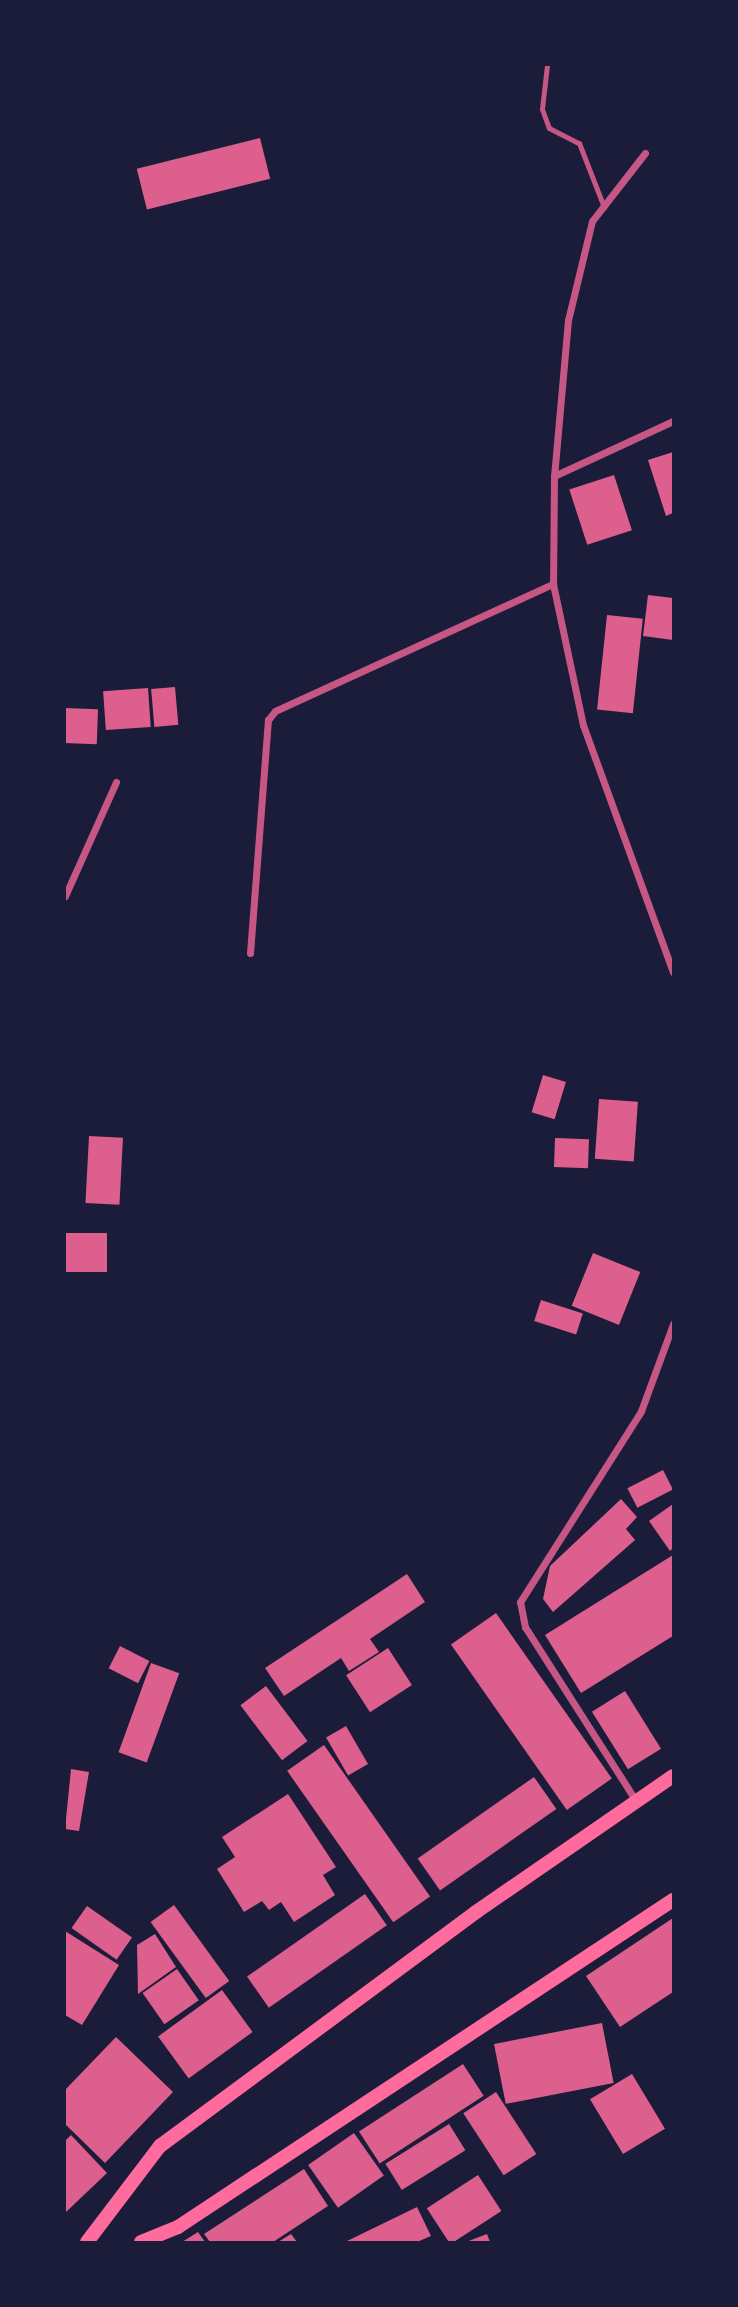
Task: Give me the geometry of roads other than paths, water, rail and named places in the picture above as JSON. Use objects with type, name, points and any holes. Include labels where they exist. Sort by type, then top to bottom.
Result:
[{"type":"main road","points":[[87,2242],[160,2146],[673,1776]]},
{"type":"main road","points":[[141,2242],[178,2227],[673,1900]]},
{"type":"street","points":[[645,153],[592,221],[568,320],[554,476],[553,584],[583,725],[672,963],[673,972]]},
{"type":"street","points":[[554,476],[673,422]]},
{"type":"street","points":[[250,953],[268,720],[275,711],[553,584]]},
{"type":"street","points":[[65,896],[116,782]]},
{"type":"street","points":[[636,1802],[525,1628],[520,1602],[641,1411],[673,1324]]},
{"type":"lane","points":[[547,65],[542,109],[549,128],[579,143],[604,207]]}]
